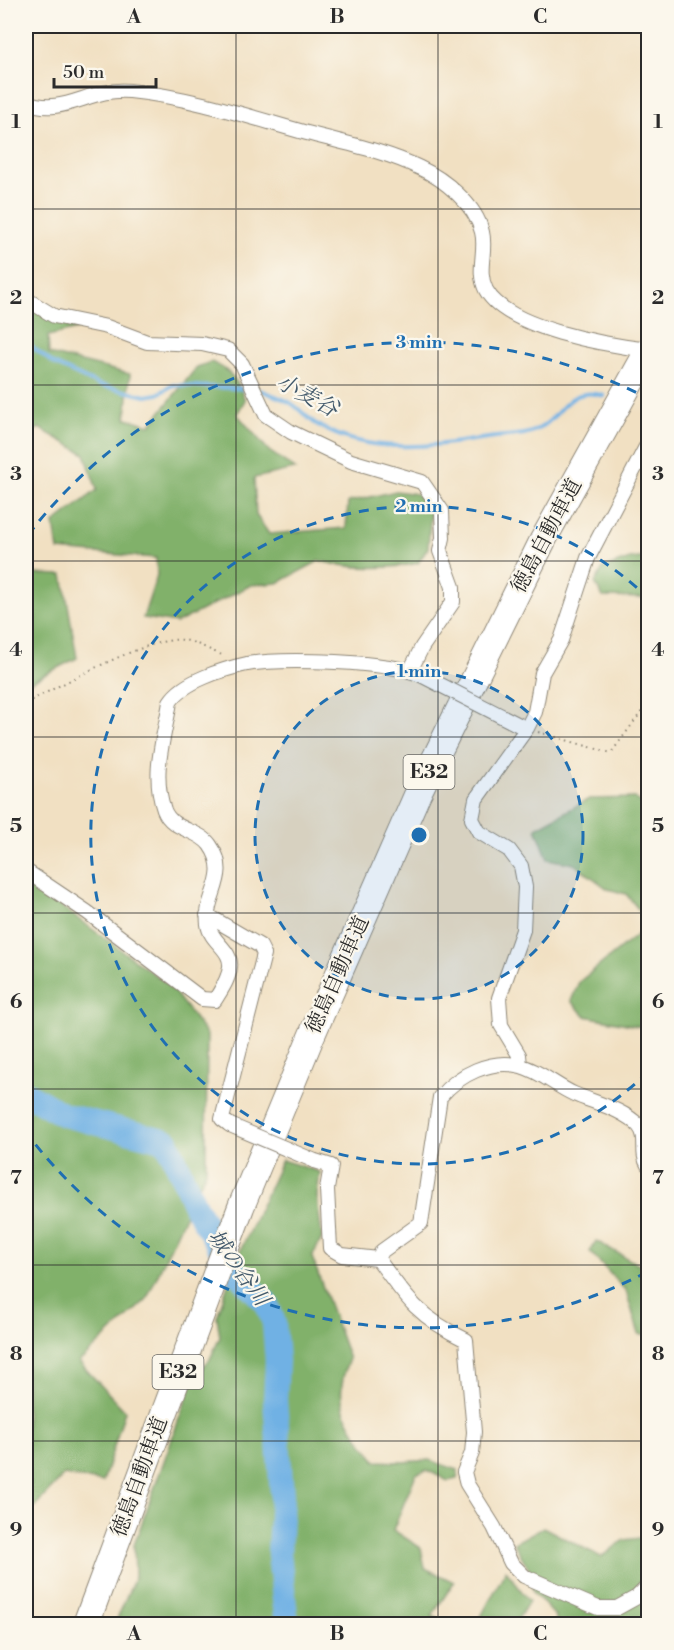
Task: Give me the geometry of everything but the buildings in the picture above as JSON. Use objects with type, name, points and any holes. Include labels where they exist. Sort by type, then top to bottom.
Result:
[{"type":"highway","name":"徳島自動車道","points":[[86,1624],[241,1207],[311,1037],[418,793],[543,540],[641,349]]},
{"type":"street","points":[[26,102],[41,108],[63,107],[88,95],[107,90],[131,91],[228,111],[386,155],[422,169],[457,194],[475,213],[483,232],[481,274],[487,291],[502,307],[542,327],[595,342],[641,349]]},
{"type":"street","points":[[26,299],[54,316],[107,327],[147,342],[202,344],[228,350],[242,364],[252,390],[266,415],[291,432],[351,461],[422,483],[442,511],[443,538],[440,551],[453,587],[453,602],[422,648],[416,673]]},
{"type":"street","points":[[520,1065],[519,1055],[501,1025],[499,998],[524,930],[525,886],[521,866],[508,850],[479,832],[472,819],[476,799],[523,726],[535,712],[542,673],[561,639],[588,558],[648,443]]},
{"type":"street","points":[[26,871],[87,912],[202,999],[215,999],[225,984],[231,968],[230,956],[214,940],[208,928],[207,915],[220,877],[214,853],[209,843],[170,822],[164,810],[157,771],[170,702],[176,693],[228,669],[249,664],[348,663],[416,673],[523,726]]},
{"type":"street","points":[[207,915],[260,946],[264,954],[222,1119],[230,1125],[331,1166],[327,1189],[330,1248],[342,1255],[378,1259],[418,1311],[434,1324],[466,1340],[474,1432],[472,1453],[464,1472],[467,1484],[494,1527],[511,1563],[524,1576],[598,1608],[617,1608],[637,1597],[648,1586]]},
{"type":"street","points":[[378,1259],[381,1251],[421,1223],[432,1137],[440,1097],[452,1082],[486,1066],[520,1065],[571,1092],[633,1120],[641,1129],[644,1138],[643,1156],[648,1164]]},
{"type":"path","points":[[26,703],[119,657],[147,646],[183,639],[224,656]]},
{"type":"path","points":[[523,726],[610,753],[648,703]]},
{"type":"green space","points":[[26,304],[77,329],[48,336],[49,354],[130,374],[126,418],[150,425],[197,367],[211,362],[228,372],[236,381],[245,400],[237,414],[269,451],[295,469],[254,478],[256,515],[269,534],[346,528],[348,502],[396,491],[417,494],[431,509],[428,548],[418,563],[393,567],[356,567],[319,561],[278,583],[251,585],[177,623],[143,618],[157,575],[156,558],[58,550],[54,523],[97,490],[85,454],[39,428],[26,436]]},
{"type":"green space","points":[[648,557],[648,598],[603,597],[595,583],[603,568],[630,559]]},
{"type":"green space","points":[[26,574],[63,575],[77,658],[26,684]]},
{"type":"green space","points":[[635,798],[648,809],[648,921],[626,894],[608,889],[574,864],[548,859],[536,828],[589,799]]},
{"type":"green space","points":[[26,881],[169,985],[207,1035],[206,1171],[146,1300],[79,1362],[125,1411],[103,1482],[64,1475],[26,1516]]},
{"type":"green space","points":[[648,926],[648,1028],[585,1016],[571,1001],[579,982]]},
{"type":"green space","points":[[282,1160],[320,1172],[317,1196],[322,1238],[312,1257],[349,1359],[341,1389],[345,1414],[351,1425],[376,1461],[429,1460],[458,1470],[457,1479],[448,1481],[427,1470],[416,1474],[393,1530],[421,1548],[425,1568],[454,1582],[432,1616],[449,1624],[115,1624],[135,1577],[134,1545],[194,1377],[210,1359],[220,1337],[217,1317],[236,1260]]},
{"type":"green space","points":[[596,1241],[648,1270],[648,1336],[639,1334],[626,1291],[590,1252]]},
{"type":"green space","points":[[543,1527],[601,1557],[624,1540],[648,1537],[648,1624],[556,1624],[556,1617],[533,1592],[529,1569],[514,1543]]},
{"type":"green space","points":[[506,1570],[529,1601],[515,1624],[477,1624]]},
{"type":"waterway","name":"小麦谷","points":[[26,342],[54,364],[99,385],[146,396],[158,394],[173,385],[249,389]]},
{"type":"waterway","name":"小麦谷","points":[[260,390],[289,402],[314,423],[337,435],[379,445],[401,446],[445,444],[524,434],[537,430],[547,423],[570,400],[579,395],[604,396]]},
{"type":"waterway","name":"城の谷川","points":[[26,1093],[64,1115],[167,1141],[196,1208],[232,1268],[267,1304],[274,1323],[277,1361],[275,1400],[282,1495],[279,1554],[287,1624]]}]
